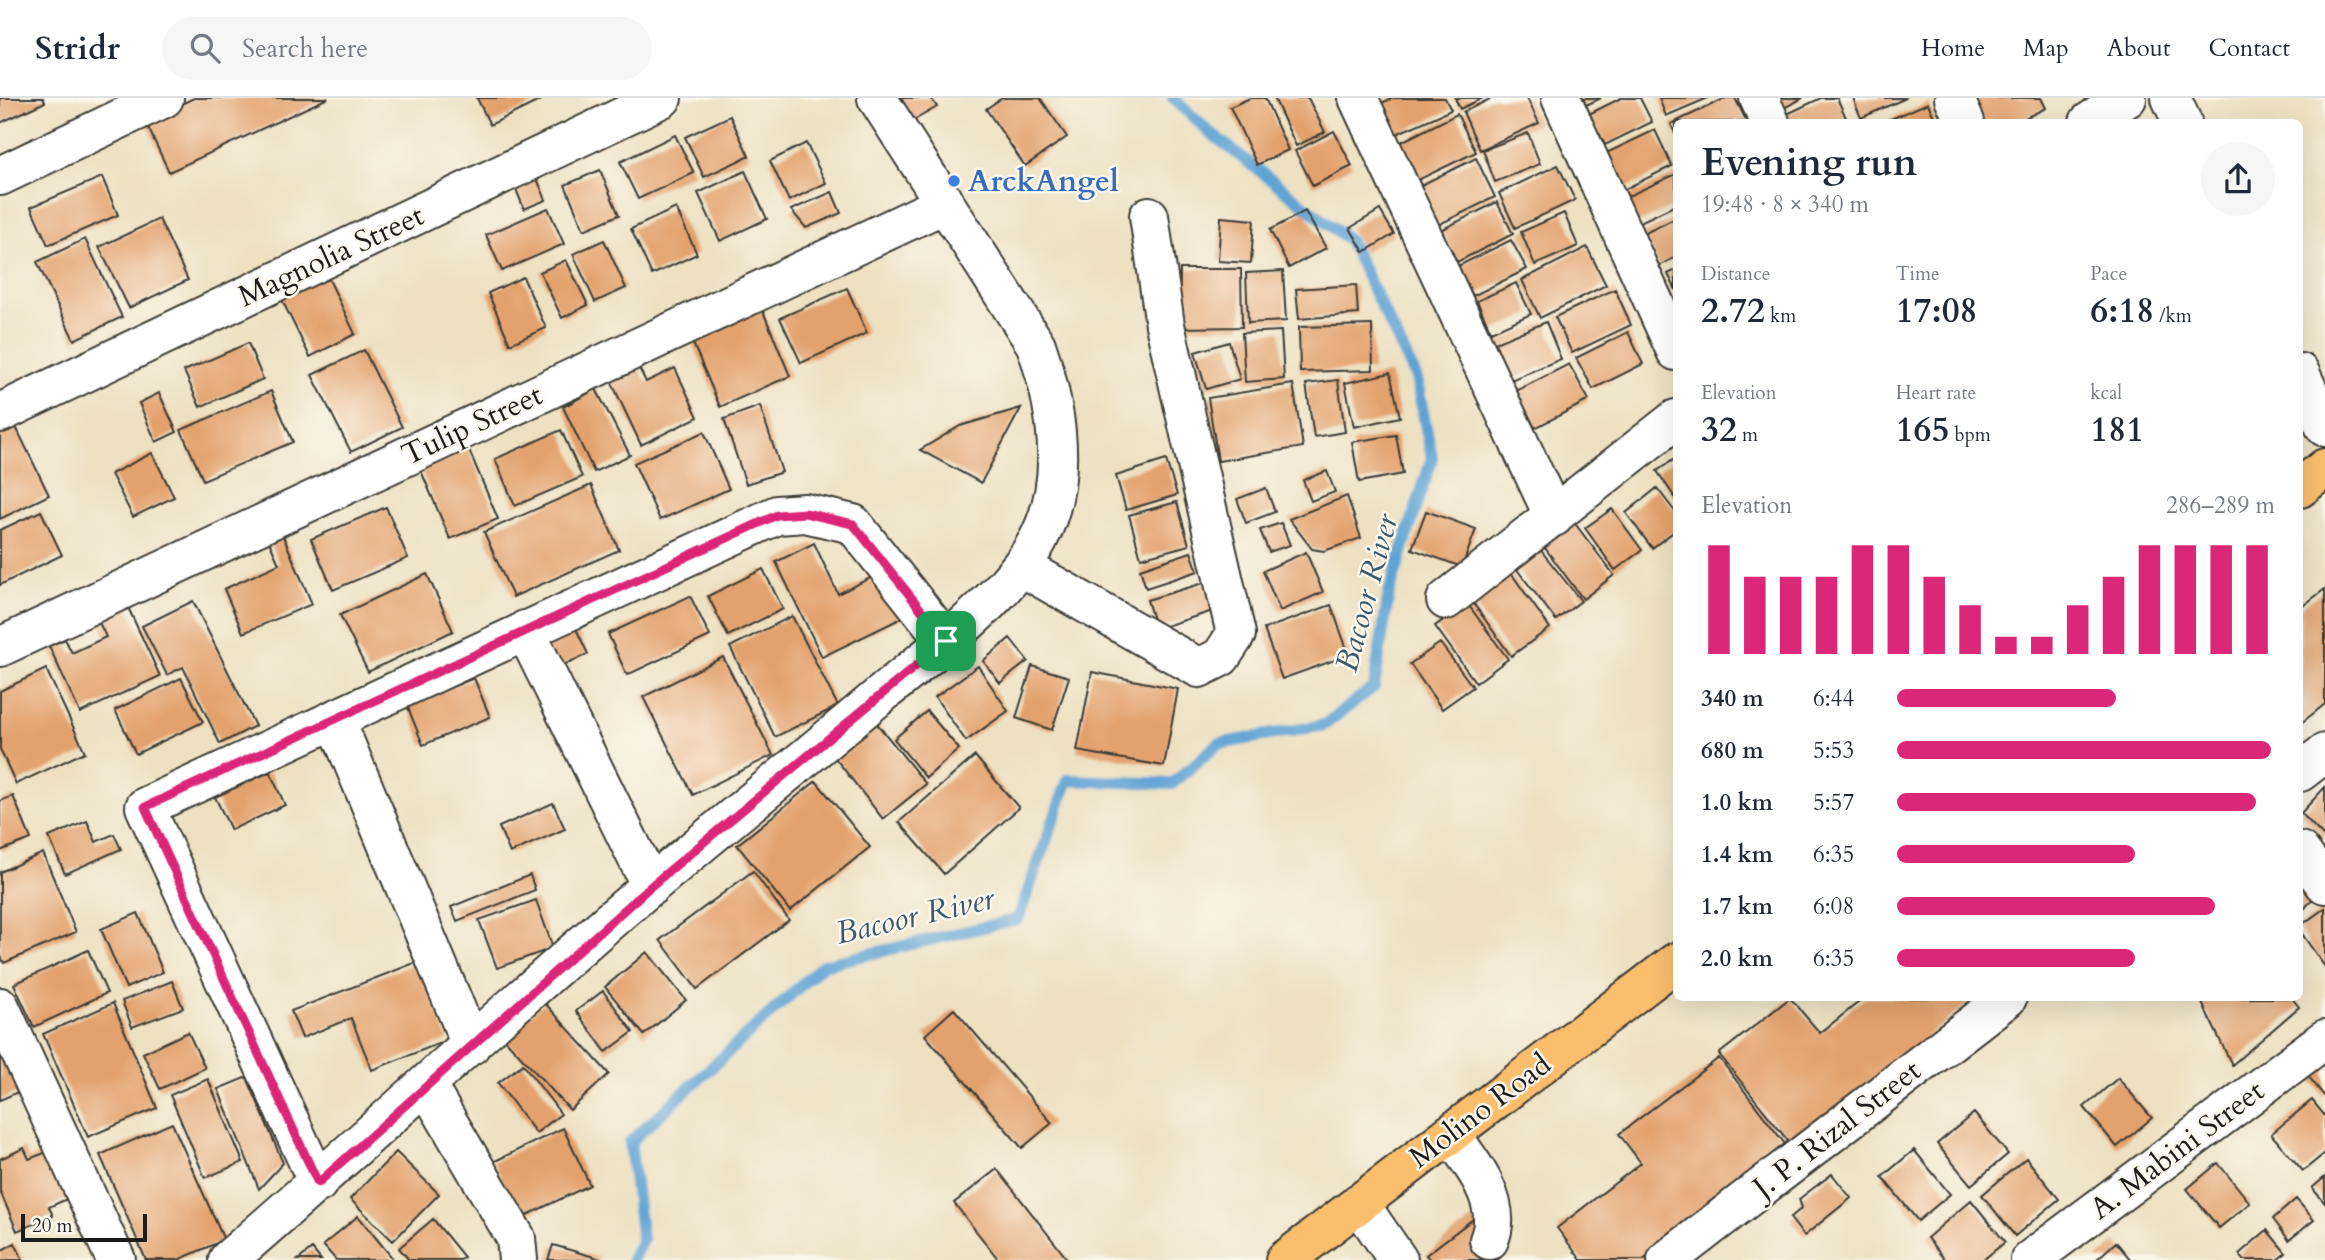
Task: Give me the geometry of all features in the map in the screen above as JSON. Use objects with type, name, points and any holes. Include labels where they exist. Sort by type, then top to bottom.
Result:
[{"type":"main road","points":[[2303,486],[2325,468]]},
{"type":"main road","name":"Molino Road","points":[[1285,1260],[1673,964]]},
{"type":"street","points":[[0,176],[164,98]]},
{"type":"street","name":"Magnolia Street","points":[[0,413],[662,98]]},
{"type":"street","points":[[228,1260],[651,886],[946,641],[1022,568],[1040,536],[1057,480],[1056,430],[1050,385],[1036,345],[877,98]]},
{"type":"street","points":[[1357,98],[1554,517]]},
{"type":"street","points":[[1561,98],[1673,344]]},
{"type":"street","points":[[1759,98],[1769,119]]},
{"type":"street","points":[[1954,98],[1964,119]]},
{"type":"street","points":[[2095,119],[2127,98]]},
{"type":"street","points":[[2171,98],[2181,119]]},
{"type":"street","name":"Tulip Street","points":[[0,647],[944,204]]},
{"type":"street","points":[[1022,568],[1199,668],[1221,657],[1236,634],[1166,325],[1149,216]]},
{"type":"street","points":[[2303,379],[2325,427]]},
{"type":"street","points":[[1446,600],[1673,421]]},
{"type":"street","points":[[318,1183],[145,807],[777,515],[805,513],[853,524],[946,641]]},
{"type":"street","points":[[525,630],[651,886]]},
{"type":"street","points":[[335,719],[471,1045]]},
{"type":"street","points":[[2303,770],[2325,753]]},
{"type":"street","points":[[2303,855],[2325,884]]},
{"type":"street","name":"J. P. Rizal Street","points":[[1667,1260],[2003,1001]]},
{"type":"street","points":[[0,1007],[116,1260]]},
{"type":"street","name":"A. Mabini Street","points":[[2030,1260],[2325,1040]]},
{"type":"street","points":[[427,1086],[516,1238],[517,1260]]},
{"type":"street","points":[[1450,1134],[1483,1178],[1494,1229],[1489,1240]]},
{"type":"street","points":[[1359,1203],[1398,1260]]},
{"type":"building","points":[[0,98],[43,98],[45,102],[0,123]]},
{"type":"building","points":[[194,98],[328,98],[169,172],[145,121]]},
{"type":"building","points":[[477,98],[545,98],[490,125]]},
{"type":"building","points":[[896,98],[931,98],[937,107],[911,122]]},
{"type":"building","points":[[1002,98],[1040,98],[1067,137],[1025,166],[986,109]]},
{"type":"building","points":[[1250,98],[1265,98],[1288,150],[1257,165],[1230,107]]},
{"type":"building","points":[[1274,98],[1308,98],[1325,132],[1296,146]]},
{"type":"building","points":[[1393,98],[1445,98],[1451,110],[1394,135],[1379,104]]},
{"type":"building","points":[[1455,98],[1483,98],[1460,109]]},
{"type":"building","points":[[1492,98],[1527,98],[1539,123],[1480,150],[1463,112]]},
{"type":"building","points":[[1572,98],[1601,98],[1578,109]]},
{"type":"building","points":[[1621,98],[1640,98],[1652,122],[1605,145],[1589,114]]},
{"type":"building","points":[[1659,98],[1708,98],[1666,116]]},
{"type":"building","points":[[1726,98],[1735,98],[1746,119],[1682,119]]},
{"type":"building","points":[[1779,98],[1803,98],[1784,108]]},
{"type":"building","points":[[1821,98],[1837,98],[1847,119],[1787,119],[1785,115]]},
{"type":"building","points":[[1853,98],[1906,98],[1861,118]]},
{"type":"building","points":[[1968,98],[2041,98],[2046,108],[2023,119],[1979,119]]},
{"type":"building","points":[[1928,103],[1935,119],[1891,119]]},
{"type":"building","points":[[1457,114],[1476,152],[1418,180],[1399,143]]},
{"type":"building","points":[[730,116],[749,156],[704,177],[685,137]]},
{"type":"building","points":[[1655,130],[1672,166],[1617,193],[1600,156]]},
{"type":"building","points":[[1334,131],[1352,166],[1313,186],[1295,151]]},
{"type":"building","points":[[1528,133],[1540,164],[1495,182],[1483,150]]},
{"type":"building","points":[[675,135],[694,173],[638,199],[620,162]]},
{"type":"building","points":[[806,143],[826,183],[789,201],[770,161]]},
{"type":"building","points":[[1476,158],[1495,197],[1436,226],[1417,187]]},
{"type":"building","points":[[1558,165],[1575,200],[1515,228],[1499,193]]},
{"type":"building","points":[[600,170],[619,215],[584,230],[565,185]]},
{"type":"building","points":[[745,171],[767,219],[720,241],[698,193]]},
{"type":"building","points":[[535,174],[546,200],[524,209],[513,182]]},
{"type":"building","points":[[1673,175],[1673,206],[1638,223],[1626,197]]},
{"type":"building","points":[[102,177],[118,215],[48,245],[31,207]]},
{"type":"building","points":[[832,192],[841,213],[806,228],[791,210]]},
{"type":"building","points":[[1497,202],[1513,234],[1457,262],[1441,230]]},
{"type":"building","points":[[548,208],[564,244],[502,271],[486,235]]},
{"type":"building","points":[[676,208],[697,254],[652,275],[631,229]]},
{"type":"building","points":[[1380,210],[1394,234],[1364,252],[1350,228]]},
{"type":"building","points":[[1305,211],[1326,248],[1289,268],[1270,230]]},
{"type":"building","points":[[1564,213],[1578,246],[1535,265],[1521,232]]},
{"type":"building","points":[[1221,217],[1254,220],[1251,263],[1218,261]]},
{"type":"building","points":[[159,219],[188,280],[129,308],[99,247]]},
{"type":"building","points":[[1673,219],[1673,259],[1659,266],[1643,234]]},
{"type":"building","points":[[85,239],[122,317],[74,340],[37,262]]},
{"type":"building","points":[[604,240],[626,288],[595,302],[573,254]]},
{"type":"building","points":[[1511,240],[1527,269],[1473,296],[1458,266]]},
{"type":"building","points":[[1587,247],[1606,285],[1540,318],[1522,280]]},
{"type":"building","points":[[566,260],[588,305],[562,318],[540,272]]},
{"type":"building","points":[[1180,269],[1241,269],[1242,327],[1179,328]]},
{"type":"building","points":[[1283,271],[1286,321],[1248,323],[1246,273]]},
{"type":"building","points":[[1673,272],[1673,284],[1668,274]]},
{"type":"building","points":[[326,273],[355,334],[310,357],[280,296]]},
{"type":"building","points":[[523,277],[546,328],[510,344],[488,293]]},
{"type":"building","points":[[1516,283],[1531,314],[1491,332],[1477,301]]},
{"type":"building","points":[[1356,285],[1358,314],[1299,319],[1296,289]]},
{"type":"building","points":[[847,288],[867,333],[801,363],[780,318]]},
{"type":"building","points":[[1615,289],[1631,325],[1572,353],[1555,317]]},
{"type":"building","points":[[760,304],[790,376],[720,407],[689,334]]},
{"type":"building","points":[[1546,322],[1561,359],[1511,380],[1495,343]]},
{"type":"building","points":[[1372,325],[1373,370],[1300,372],[1299,327]]},
{"type":"building","points":[[1281,331],[1284,379],[1245,382],[1242,333]]},
{"type":"building","points":[[1628,332],[1643,364],[1593,389],[1576,358]]},
{"type":"building","points":[[1229,342],[1240,379],[1206,389],[1195,352]]},
{"type":"building","points":[[248,343],[263,379],[200,407],[184,371]]},
{"type":"building","points":[[364,350],[402,427],[351,452],[312,375]]},
{"type":"building","points":[[1569,364],[1589,400],[1535,428],[1516,391]]},
{"type":"building","points":[[639,368],[646,382],[675,368],[698,417],[641,445],[611,381]]},
{"type":"building","points":[[1390,373],[1400,417],[1354,427],[1345,383]]},
{"type":"building","points":[[1338,380],[1345,432],[1314,437],[1306,384]]},
{"type":"building","points":[[1293,384],[1303,447],[1218,461],[1208,398]]},
{"type":"building","points":[[596,389],[630,455],[594,472],[563,407]]},
{"type":"building","points":[[271,391],[293,442],[203,480],[181,430]]},
{"type":"building","points":[[159,393],[177,432],[156,442],[139,403]]},
{"type":"building","points":[[760,406],[782,472],[746,484],[724,419]]},
{"type":"building","points":[[1021,408],[981,483],[920,450],[960,426]]},
{"type":"building","points":[[15,425],[49,495],[0,519],[0,432]]},
{"type":"building","points":[[561,430],[582,477],[515,506],[495,459]]},
{"type":"building","points":[[704,432],[729,489],[660,520],[634,463]]},
{"type":"building","points":[[1396,435],[1403,474],[1359,482],[1352,442]]},
{"type":"building","points":[[464,438],[498,519],[450,539],[416,459]]},
{"type":"building","points":[[152,453],[174,497],[133,517],[111,474]]},
{"type":"building","points":[[1166,460],[1177,495],[1126,510],[1116,476]]},
{"type":"building","points":[[1673,460],[1673,495],[1657,471]]},
{"type":"building","points":[[1327,471],[1335,492],[1311,501],[1303,480]]},
{"type":"building","points":[[591,485],[619,550],[513,597],[484,532]]},
{"type":"building","points":[[1266,488],[1275,512],[1246,523],[1237,499]]},
{"type":"building","points":[[1657,488],[1673,509],[1673,532],[1652,548],[1626,513]]},
{"type":"building","points":[[1347,496],[1361,538],[1324,551],[1312,549],[1289,519]]},
{"type":"building","points":[[1177,502],[1189,545],[1141,558],[1129,515]]},
{"type":"building","points":[[386,507],[408,558],[333,590],[311,539]]},
{"type":"building","points":[[1612,509],[1642,550],[1615,570],[1585,528]]},
{"type":"building","points":[[41,511],[62,555],[0,585],[0,530]]},
{"type":"building","points":[[1426,511],[1476,529],[1462,567],[1412,549]]},
{"type":"building","points":[[1573,521],[1614,575],[1583,599],[1542,544]]},
{"type":"building","points":[[1281,523],[1290,545],[1269,552],[1260,530]]},
{"type":"building","points":[[281,531],[312,604],[243,633],[224,589],[279,564],[267,537]]},
{"type":"building","points":[[814,543],[838,594],[884,571],[906,616],[822,657],[776,562]]},
{"type":"building","points":[[1539,548],[1581,601],[1556,620],[1515,567]]},
{"type":"building","points":[[1191,552],[1198,571],[1146,588],[1140,569]]},
{"type":"building","points":[[1306,552],[1323,592],[1280,611],[1263,571]]},
{"type":"building","points":[[763,569],[783,609],[728,636],[708,596]]},
{"type":"building","points":[[1508,569],[1550,628],[1511,656],[1469,597]]},
{"type":"building","points":[[427,574],[453,631],[368,672],[340,615]]},
{"type":"building","points":[[1207,582],[1216,610],[1156,629],[1147,600]]},
{"type":"building","points":[[2325,589],[2325,704],[2303,722],[2303,606]]},
{"type":"building","points":[[690,596],[710,636],[627,675],[608,634]]},
{"type":"building","points":[[193,601],[255,726],[220,744],[183,667],[167,675],[142,626]]},
{"type":"building","points":[[126,603],[160,676],[80,713],[49,646],[65,639],[72,653],[106,637],[96,616]]},
{"type":"building","points":[[1467,603],[1508,659],[1476,683],[1435,626]]},
{"type":"building","points":[[1331,605],[1349,655],[1282,679],[1264,629]]},
{"type":"building","points":[[792,616],[838,706],[775,737],[730,647]]},
{"type":"building","points":[[571,618],[588,654],[550,671],[534,635]]},
{"type":"building","points":[[1010,638],[1028,661],[1000,683],[983,661]]},
{"type":"building","points":[[1440,643],[1473,687],[1442,709],[1410,664]]},
{"type":"building","points":[[723,657],[773,755],[693,795],[643,697]]},
{"type":"building","points":[[978,666],[1008,711],[966,741],[935,697]]},
{"type":"building","points":[[1032,666],[1069,677],[1052,730],[1016,718]]},
{"type":"building","points":[[46,669],[85,752],[16,784],[0,749],[0,691]]},
{"type":"building","points":[[1092,672],[1178,689],[1164,766],[1077,751]]},
{"type":"building","points":[[181,678],[203,722],[136,754],[115,710]]},
{"type":"building","points":[[474,678],[490,717],[423,745],[407,705]]},
{"type":"building","points":[[927,711],[959,749],[926,778],[894,739]]},
{"type":"building","points":[[874,720],[926,784],[883,819],[832,754]]},
{"type":"building","points":[[975,756],[1019,808],[944,874],[899,822]]},
{"type":"building","points":[[270,772],[285,805],[231,830],[215,797]]},
{"type":"building","points":[[816,781],[870,847],[790,911],[737,845]]},
{"type":"building","points":[[2325,787],[2325,838],[2303,815],[2303,811]]},
{"type":"building","points":[[13,796],[31,839],[0,851],[0,801]]},
{"type":"building","points":[[553,803],[565,829],[510,853],[499,827]]},
{"type":"building","points":[[87,821],[96,842],[114,834],[121,849],[65,874],[49,837]]},
{"type":"building","points":[[43,853],[76,932],[4,963],[0,955],[0,872]]},
{"type":"building","points":[[753,871],[789,920],[697,989],[660,940]]},
{"type":"building","points":[[2303,872],[2319,891],[2303,910]]},
{"type":"building","points":[[530,875],[535,890],[457,921],[451,907]]},
{"type":"building","points":[[536,900],[553,948],[497,968],[479,920]]},
{"type":"building","points":[[2325,908],[2325,967],[2303,935],[2303,924]]},
{"type":"building","points":[[138,913],[163,972],[126,988],[101,929]]},
{"type":"building","points":[[88,950],[107,993],[34,1027],[14,984]]},
{"type":"building","points":[[647,952],[686,1000],[644,1035],[605,987]]},
{"type":"building","points":[[417,962],[448,1040],[372,1070],[351,1018],[302,1038],[291,1011]]},
{"type":"building","points":[[172,981],[183,1008],[132,1027],[122,1001]]},
{"type":"building","points":[[603,991],[633,1032],[606,1052],[576,1011]]},
{"type":"building","points":[[1786,1001],[1793,1001],[1820,1033],[1860,1001],[1971,1001],[1792,1146],[1719,1054]]},
{"type":"building","points":[[2294,1001],[2299,1007],[2232,1065],[2202,1003]]},
{"type":"building","points":[[544,1002],[609,1074],[570,1110],[504,1038]]},
{"type":"building","points":[[113,1003],[157,1108],[88,1137],[43,1034]]},
{"type":"building","points":[[954,1009],[1052,1123],[1022,1148],[925,1035]]},
{"type":"building","points":[[188,1032],[205,1068],[160,1089],[143,1053]]},
{"type":"building","points":[[0,1051],[18,1092],[0,1100]]},
{"type":"building","points":[[1719,1058],[1788,1148],[1643,1260],[1581,1260],[1557,1228],[1641,1163],[1619,1134]]},
{"type":"building","points":[[2325,1062],[2325,1097],[2308,1076]]},
{"type":"building","points":[[523,1064],[561,1114],[536,1133],[498,1083]]},
{"type":"building","points":[[247,1077],[283,1163],[259,1189],[218,1089]]},
{"type":"building","points":[[2118,1078],[2152,1118],[2117,1147],[2084,1107]]},
{"type":"building","points":[[208,1079],[243,1162],[205,1178],[170,1095]]},
{"type":"building","points":[[2312,1100],[2325,1116],[2325,1153],[2303,1171],[2271,1134]]},
{"type":"building","points":[[1974,1113],[2008,1154],[1971,1185],[1937,1144]]},
{"type":"building","points":[[172,1123],[224,1240],[178,1260],[146,1260],[100,1155]]},
{"type":"building","points":[[563,1128],[590,1185],[521,1218],[493,1162]]},
{"type":"building","points":[[24,1148],[29,1159],[47,1152],[67,1199],[49,1207],[53,1216],[17,1231],[0,1191],[0,1159]]},
{"type":"building","points":[[1914,1150],[1950,1194],[1918,1221],[1882,1177]]},
{"type":"building","points":[[396,1152],[439,1194],[393,1241],[350,1199]]},
{"type":"building","points":[[2026,1158],[2059,1199],[2015,1236],[1982,1195]]},
{"type":"building","points":[[2218,1163],[2250,1203],[2219,1228],[2187,1189]]},
{"type":"building","points":[[997,1169],[1068,1260],[999,1260],[954,1203]]},
{"type":"building","points":[[1832,1174],[1851,1198],[1804,1236],[1790,1218],[1802,1208],[1799,1199]]},
{"type":"building","points":[[2325,1177],[2325,1203],[2312,1188]]},
{"type":"building","points":[[2296,1199],[2314,1220],[2289,1240],[2273,1219]]},
{"type":"building","points":[[1971,1200],[2005,1242],[1983,1260],[1945,1260],[1927,1238]]},
{"type":"building","points":[[358,1216],[394,1260],[336,1260],[323,1245]]},
{"type":"building","points":[[433,1219],[464,1257],[460,1260],[409,1260],[399,1248]]},
{"type":"building","points":[[1473,1219],[1501,1257],[1497,1260],[1430,1260],[1426,1255]]},
{"type":"building","points":[[2267,1230],[2286,1253],[2277,1260],[2244,1260],[2239,1254]]},
{"type":"building","points":[[2116,1242],[2131,1260],[2096,1260]]},
{"type":"building","points":[[15,1243],[23,1260],[0,1260],[0,1251]]},
{"type":"building","points":[[553,1245],[601,1259],[601,1260],[548,1260]]},
{"type":"building","points":[[312,1249],[321,1260],[298,1260]]},
{"type":"waterway","name":"Bacoor River","points":[[632,1260],[642,1240],[630,1142],[823,965],[1018,919],[1068,780],[1172,784],[1218,744],[1324,725],[1374,687],[1389,593],[1432,458],[1416,377],[1349,240],[1208,131],[1173,98]]},
{"type":"place","name":"ArckAngel","points":[[954,181]]},
{"type":"route","points":[[805,513],[853,524],[946,641],[651,886],[318,1183],[145,807],[777,515],[805,513]]}]
